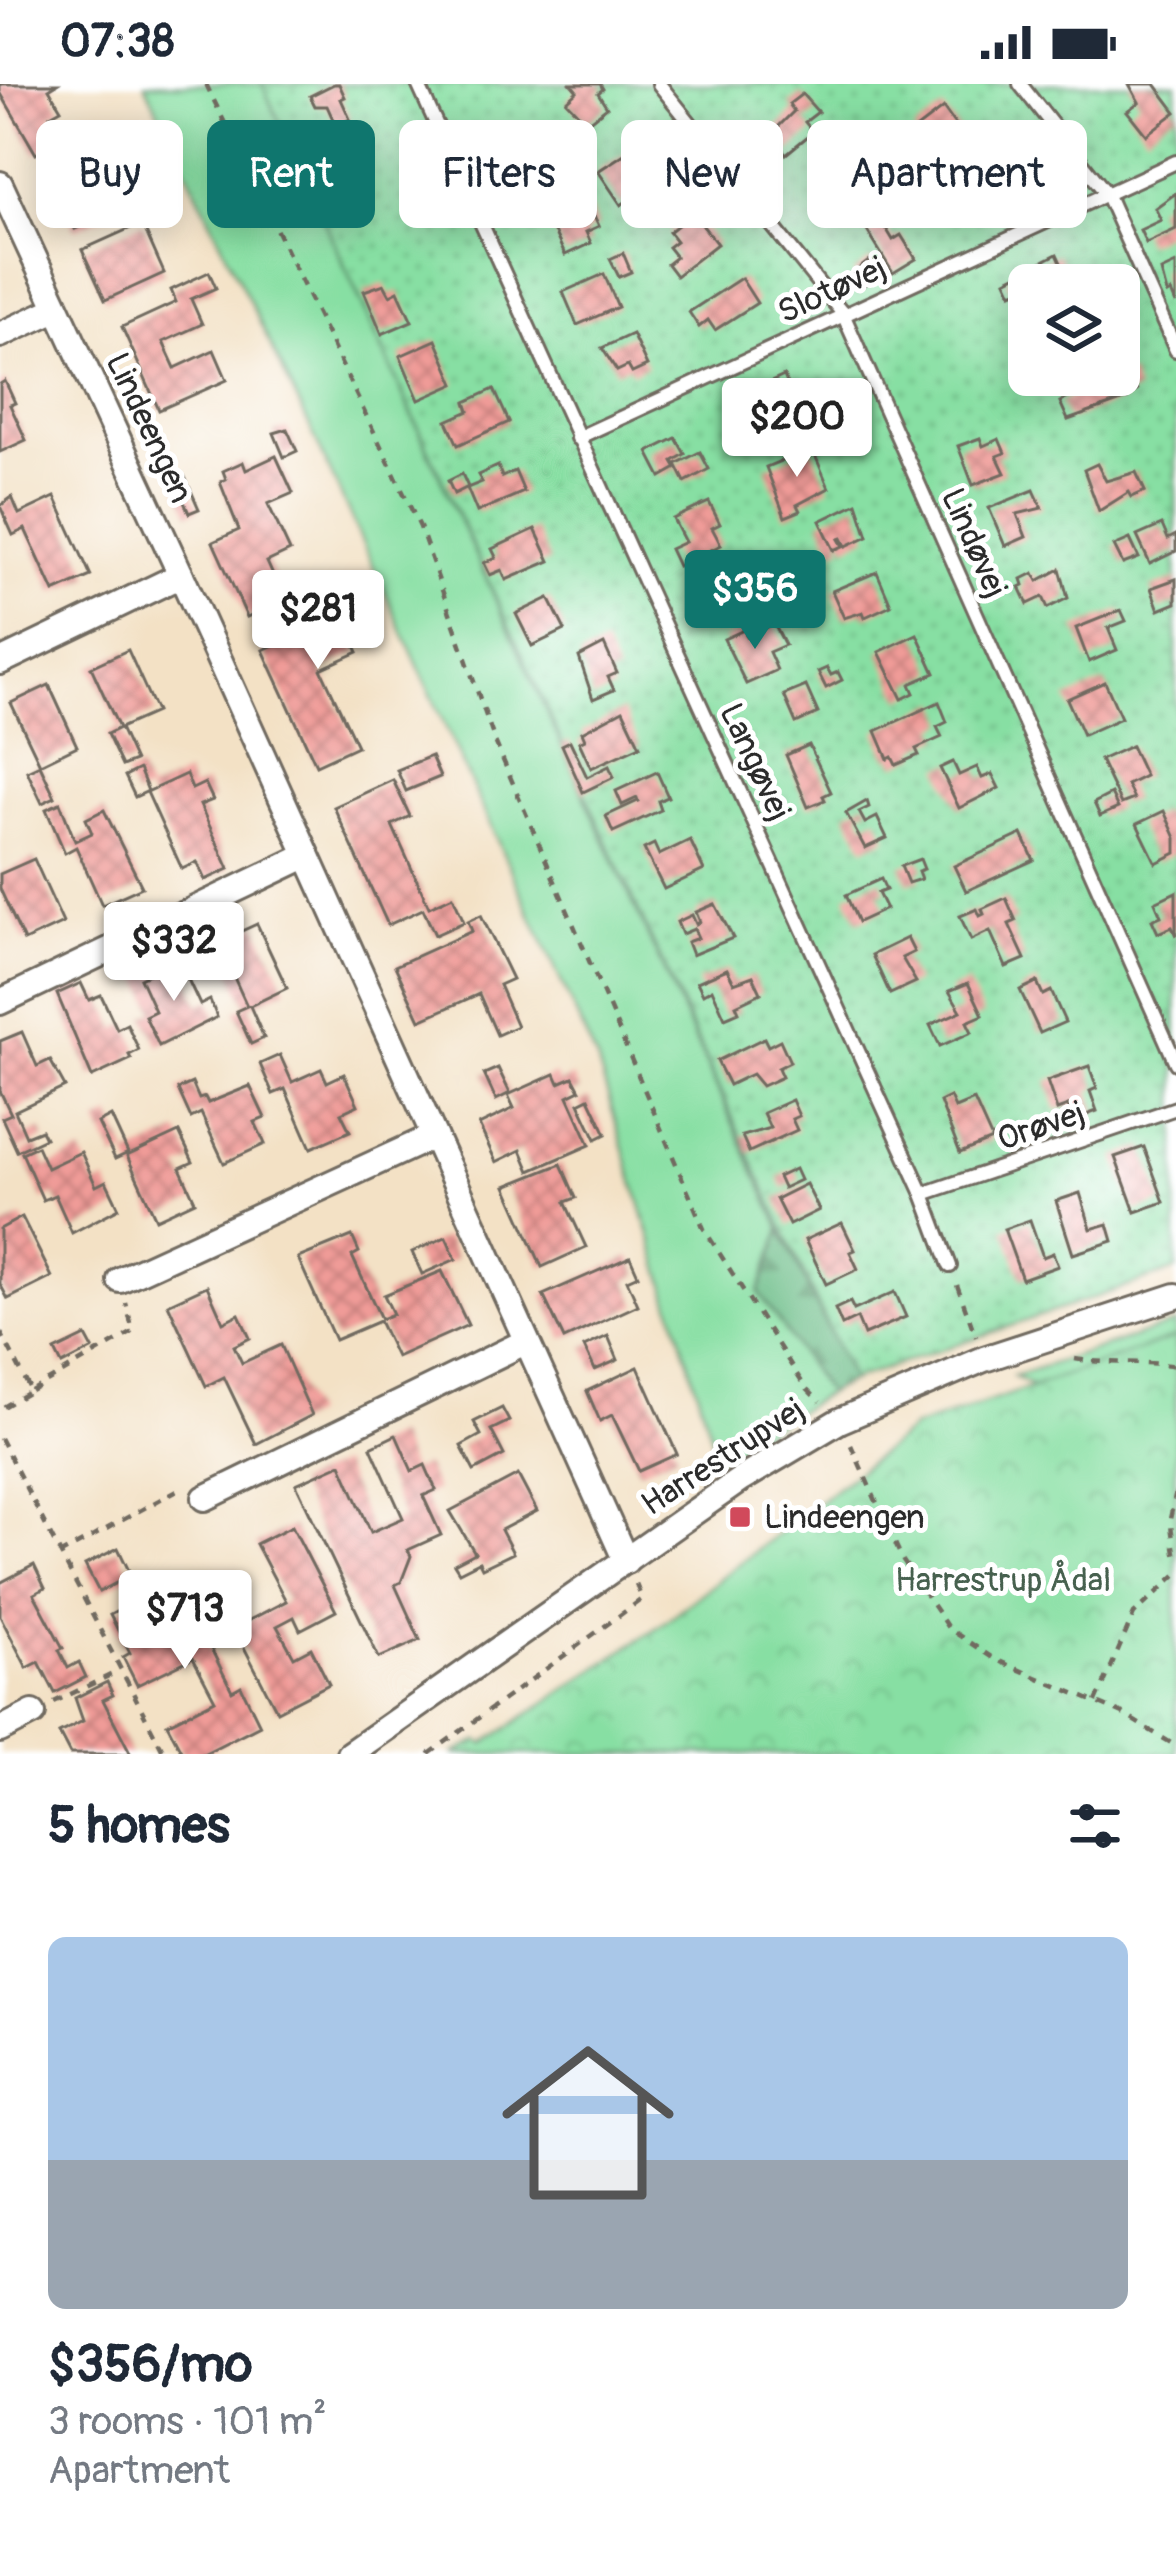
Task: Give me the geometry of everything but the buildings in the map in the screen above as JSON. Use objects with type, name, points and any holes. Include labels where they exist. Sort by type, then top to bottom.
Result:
[{"type":"street","name":"Lindeengen","points":[[0,184],[182,575],[626,1561]]},
{"type":"street","points":[[0,335],[56,309]]},
{"type":"street","points":[[0,662],[182,575]]},
{"type":"street","points":[[0,1002],[306,856]]},
{"type":"street","points":[[120,1280],[434,1136]]},
{"type":"street","name":"Harrestrupvej","points":[[349,1754],[740,1480],[839,1421],[984,1359],[1176,1296]]},
{"type":"street","points":[[205,1498],[525,1342]]},
{"type":"street","points":[[0,1730],[33,1713]]},
{"type":"lane","name":"Langøvej","points":[[418,84],[923,1195],[950,1266]]},
{"type":"lane","name":"Lindøvej","points":[[659,84],[843,314],[1176,1063]]},
{"type":"lane","points":[[1020,84],[1106,193],[1176,350]]},
{"type":"lane","name":"Slotøvej","points":[[577,438],[1176,163]]},
{"type":"lane","name":"Orøvej","points":[[923,1195],[1176,1108]]},
{"type":"path","points":[[206,84],[420,527],[494,739],[704,1229],[805,1387],[839,1421],[903,1562],[948,1628],[994,1659],[1096,1702],[1176,1746]]},
{"type":"path","points":[[950,1266],[984,1359]]},
{"type":"path","points":[[0,1409],[133,1332],[120,1280]]},
{"type":"path","points":[[0,1331],[31,1391]]},
{"type":"path","points":[[1059,1334],[1075,1359],[1098,1363],[1145,1360],[1176,1366]]},
{"type":"path","points":[[1176,1385],[1176,1404]]},
{"type":"path","points":[[0,1438],[165,1754]]},
{"type":"path","points":[[59,1555],[185,1486],[205,1498]]},
{"type":"path","points":[[1176,1492],[1170,1519],[1176,1558]]},
{"type":"path","points":[[429,1754],[642,1599],[626,1561]]},
{"type":"path","points":[[1096,1702],[1134,1614],[1176,1575]]},
{"type":"path","points":[[33,1713],[119,1671]]},
{"type":"green space","points":[[145,84],[262,84],[278,120],[207,120],[207,213],[183,163],[183,120],[162,120]]},
{"type":"green space","points":[[262,84],[1176,84],[1176,1270],[852,1380],[328,228],[375,228],[375,120],[278,120]]},
{"type":"green space","points":[[214,228],[327,228],[781,1230],[759,1292],[827,1393],[718,1460],[598,1063],[309,425]]},
{"type":"green space","points":[[781,1230],[852,1380],[827,1393],[759,1292]]},
{"type":"green space","points":[[1176,1323],[1176,1411],[1062,1403],[1014,1376]]},
{"type":"green space","name":"Harrestrup Ådal","points":[[1176,1337],[1176,1754],[453,1754],[479,1741],[484,1744],[662,1624],[913,1428]]},
{"type":"place","name":"Lindeengen","points":[[740,1517]]}]
